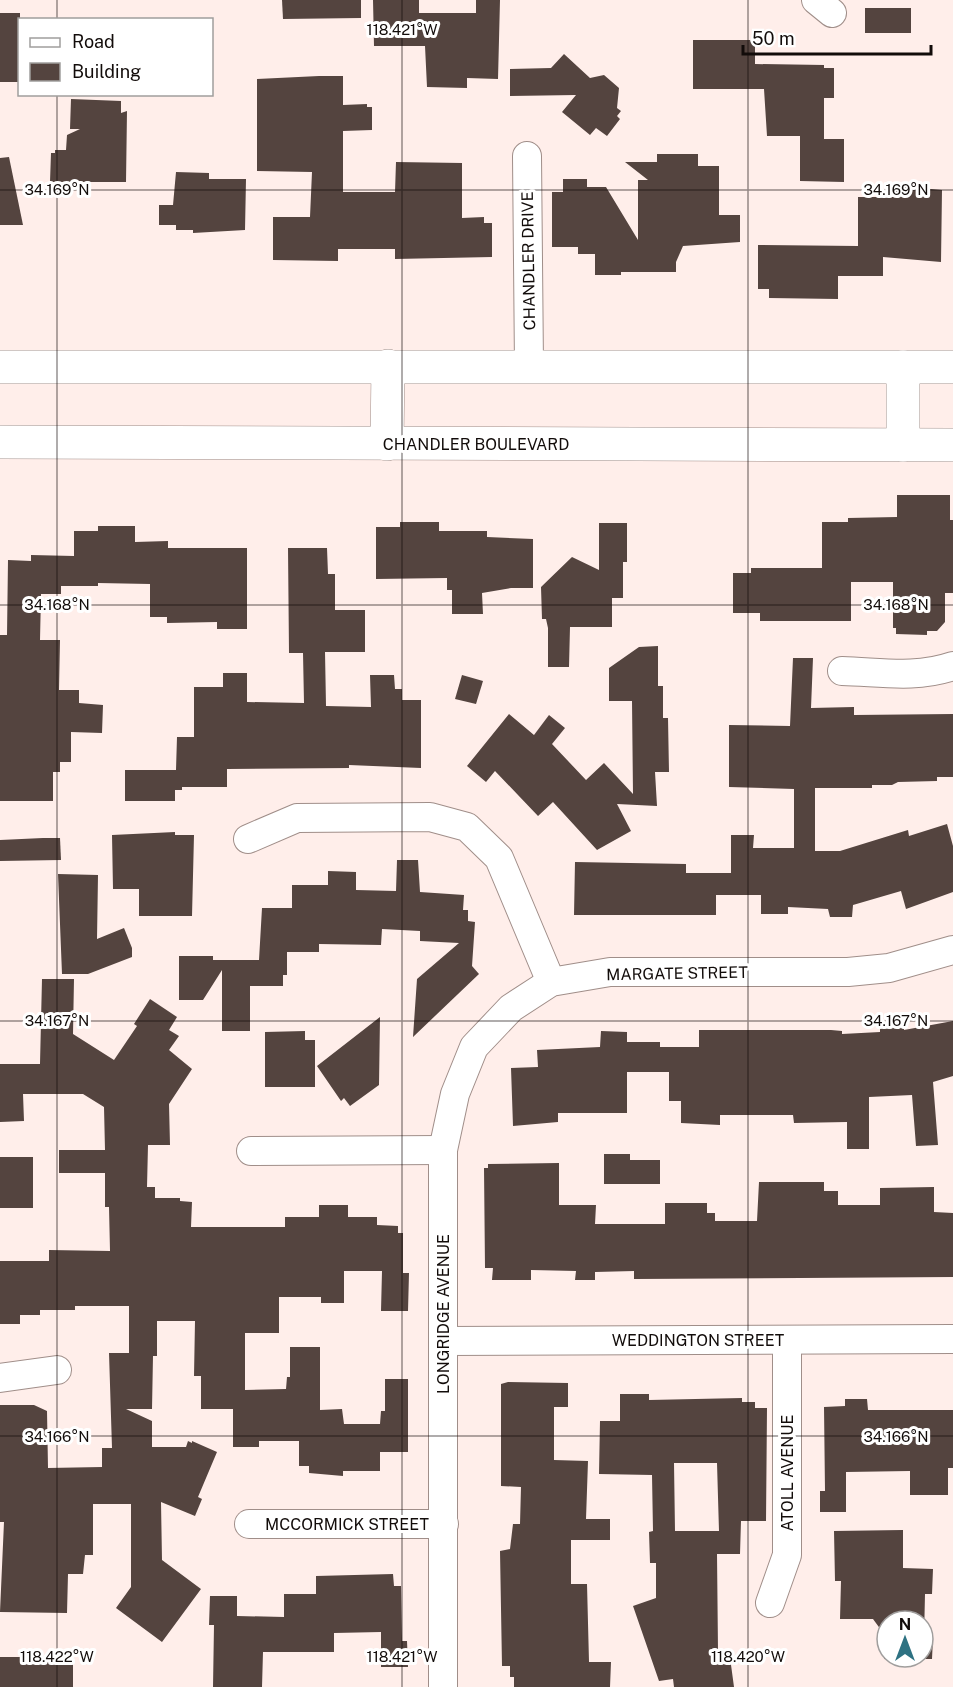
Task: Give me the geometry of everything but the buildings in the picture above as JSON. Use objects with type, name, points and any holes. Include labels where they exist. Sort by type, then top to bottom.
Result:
[{"type":"street","name":"CHANDLER DRIVE","points":[[527,156],[529,366]]},
{"type":"street","points":[[387,444],[388,366]]},
{"type":"street","points":[[0,367],[953,367]]},
{"type":"street","points":[[903,367],[903,445]]},
{"type":"street","name":"CHANDLER BOULEVARD","points":[[0,442],[953,445]]},
{"type":"street","points":[[842,671],[906,675],[931,673],[953,666]]},
{"type":"street","points":[[248,839],[297,818],[430,817],[467,827],[498,858],[551,982]]},
{"type":"street","name":"MARGATE STREET","points":[[551,982],[610,972],[848,972],[889,968],[953,950]]},
{"type":"street","name":"LONGRIDGE AVENUE","points":[[443,1687],[443,1150],[455,1094],[474,1047],[511,1008],[551,982]]},
{"type":"street","points":[[251,1151],[443,1150]]},
{"type":"street","name":"WEDDINGTON STREET","points":[[444,1341],[953,1339]]},
{"type":"street","name":"ATOLL AVENUE","points":[[770,1604],[787,1555],[787,1340]]},
{"type":"street","points":[[0,1378],[57,1370]]},
{"type":"street","name":"MCCORMICK STREET","points":[[249,1524],[444,1524]]}]
